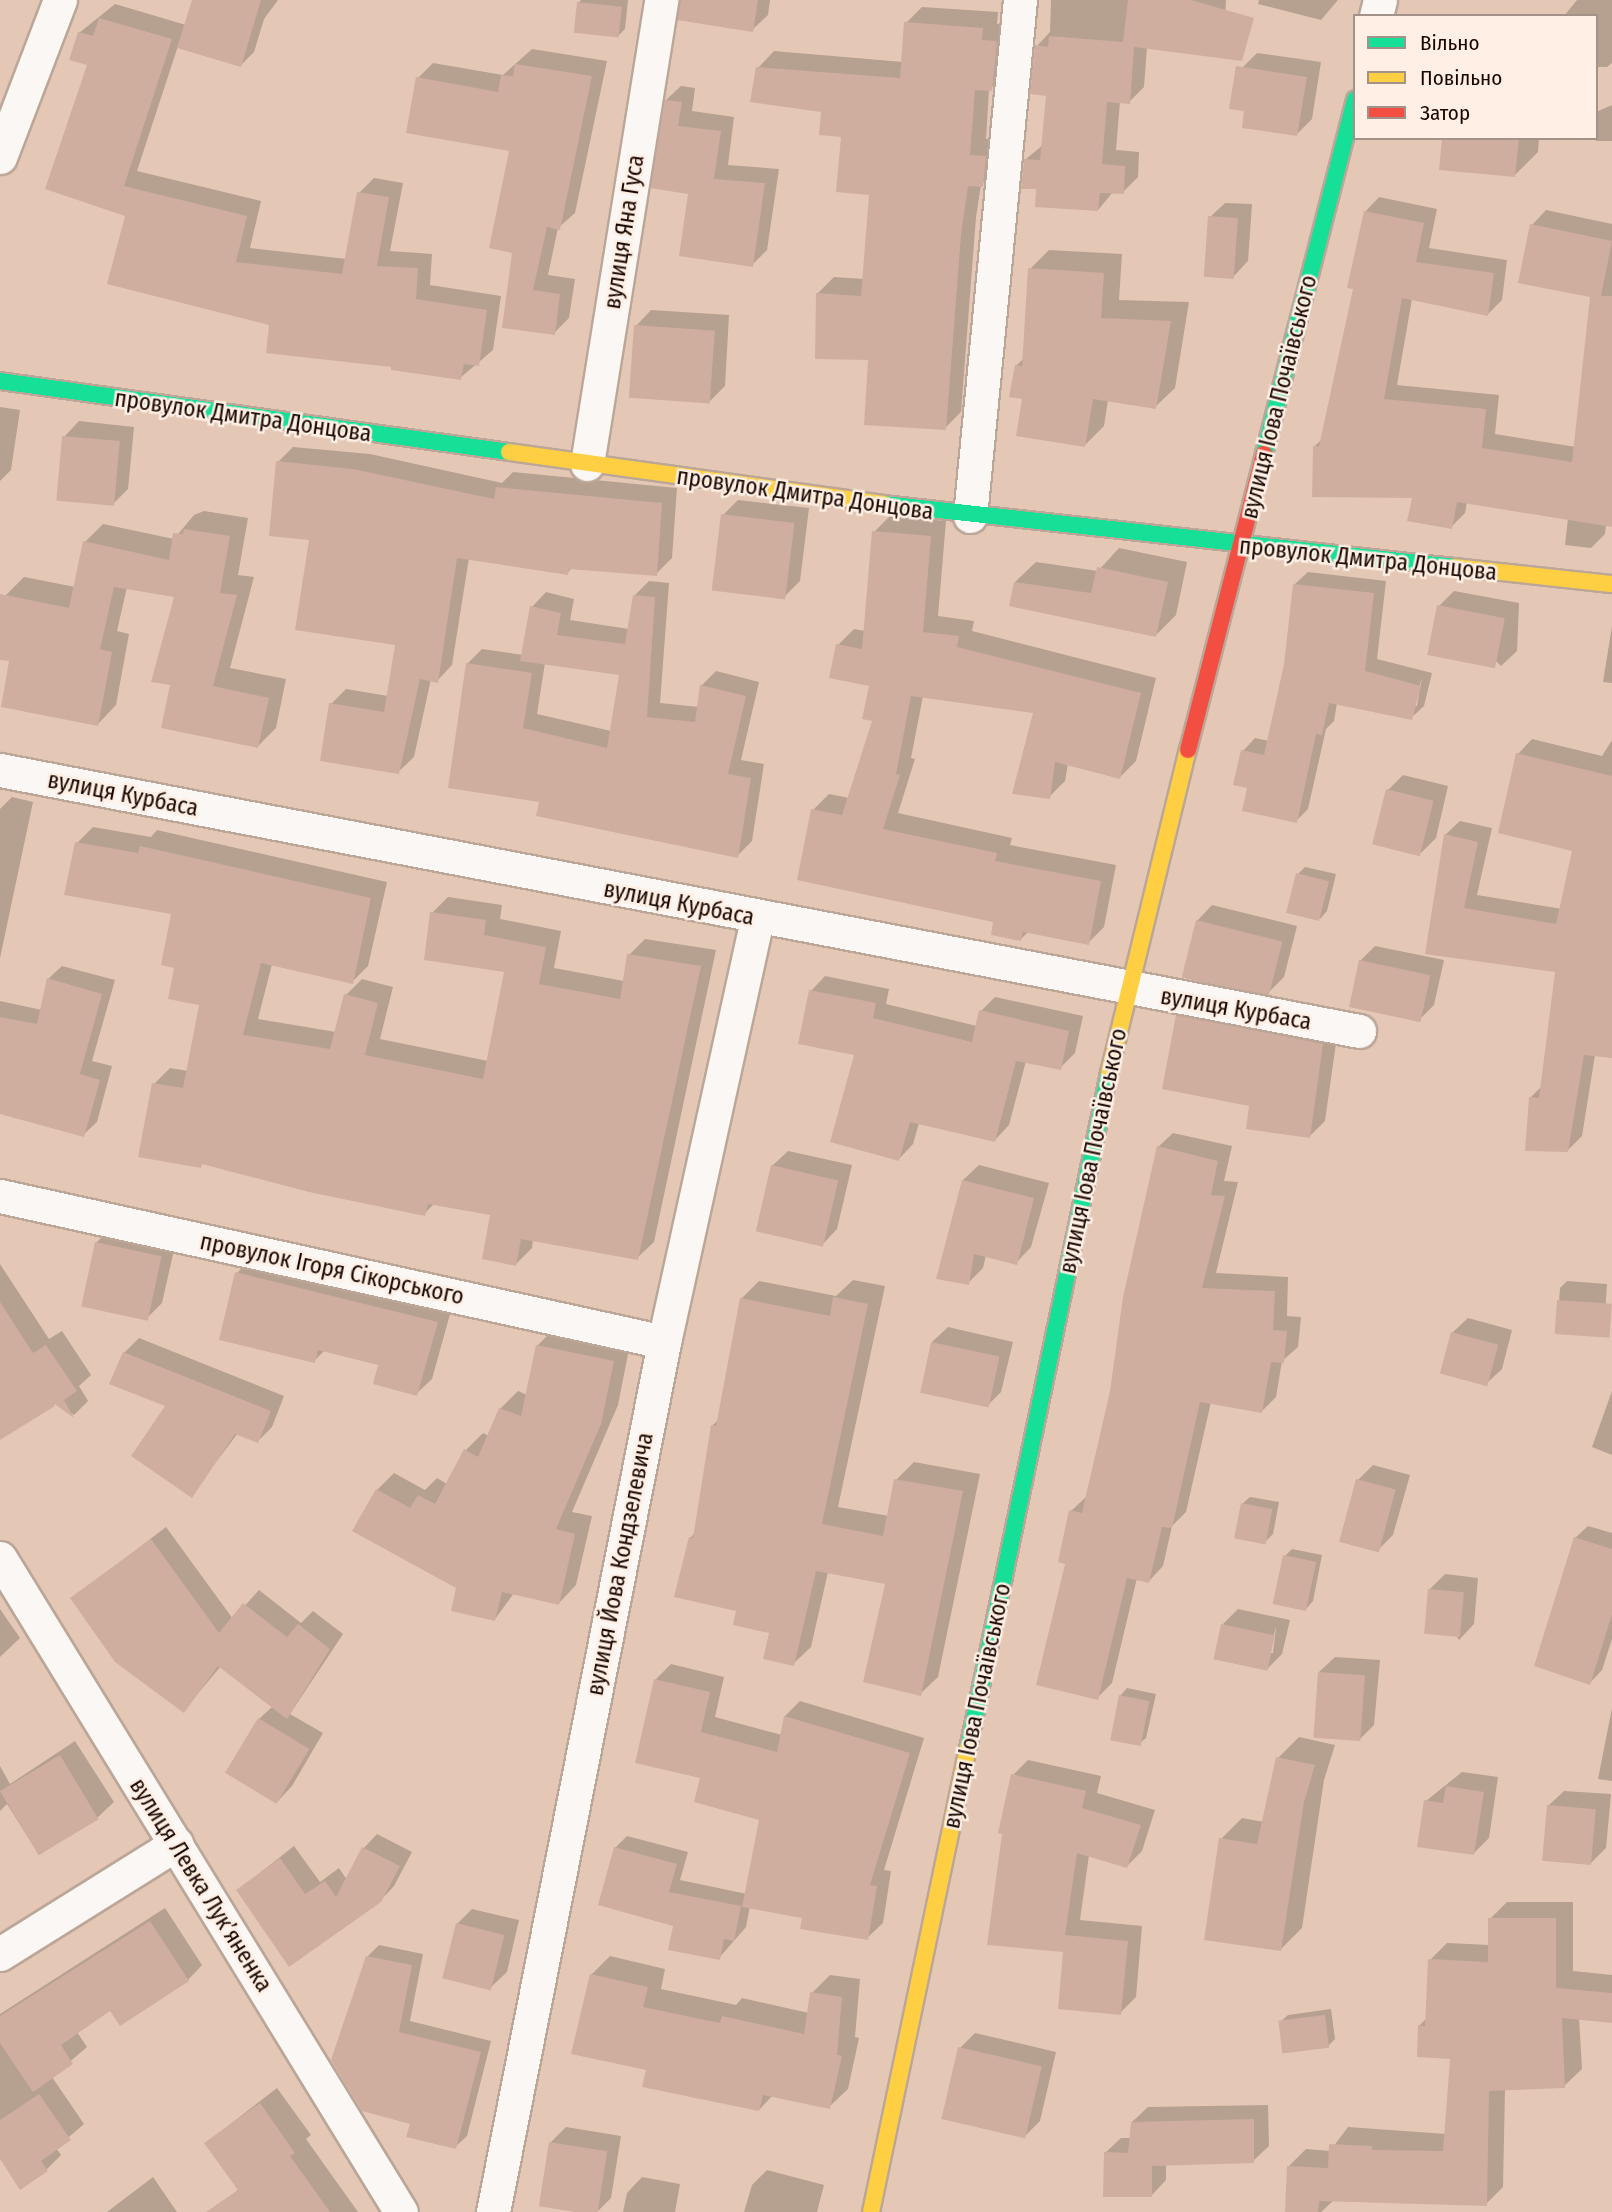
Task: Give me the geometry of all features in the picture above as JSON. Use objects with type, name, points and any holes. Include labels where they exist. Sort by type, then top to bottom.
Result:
[{"type":"street","points":[[0,157],[60,0]]},
{"type":"street","name":"вулиця Яна Гуса","points":[[587,464],[661,0]]},
{"type":"street","points":[[970,516],[1020,0]]},
{"type":"street","name":"вулиця Іова Почаївського","points":[[871,2212],[1127,989],[1353,108]]},
{"type":"street","name":"провулок Дмитра Донцова","points":[[0,381],[970,516],[1241,547],[1612,584]]},
{"type":"street","name":"вулиця Курбаса","points":[[0,770],[757,918],[1359,1031]]},
{"type":"street","name":"вулиця Йова Кондзелевича","points":[[493,2212],[664,1342],[757,918]]},
{"type":"street","name":"провулок Ігоря Сікорського","points":[[0,1196],[664,1342]]},
{"type":"street","name":"вулиця Левка Лукʼяненка","points":[[0,1558],[401,2212]]},
{"type":"street","points":[[0,1954],[176,1844]]},
{"type":"building","points":[[192,0],[261,0],[241,67],[177,48]]},
{"type":"building","points":[[680,0],[758,0],[753,32],[677,20]]},
{"type":"building","points":[[1128,0],[1191,0],[1254,18],[1242,61],[1134,47],[1130,104],[1107,102],[1102,164],[1125,166],[1124,194],[1100,193],[1098,211],[1035,207],[1036,189],[1021,189],[1024,159],[1040,160],[1046,96],[1030,94],[1035,45],[1048,47],[1049,36],[1123,42]]},
{"type":"building","points":[[577,2],[622,7],[619,38],[574,33]]},
{"type":"building","points":[[99,18],[172,39],[124,186],[247,216],[236,262],[342,274],[357,192],[389,197],[377,266],[418,268],[416,299],[487,310],[479,366],[464,364],[461,380],[391,370],[391,367],[266,353],[269,325],[107,284],[125,216],[45,189],[87,65],[69,60],[78,32],[93,36]]},
{"type":"building","points":[[904,22],[983,28],[982,40],[997,41],[992,91],[975,90],[970,155],[986,156],[983,187],[968,186],[961,235],[946,430],[864,425],[868,360],[815,359],[816,293],[861,296],[869,195],[836,192],[841,137],[819,135],[821,112],[750,102],[756,67],[900,78]]},
{"type":"building","points":[[515,64],[592,76],[560,230],[547,227],[533,290],[560,294],[555,335],[502,328],[512,253],[489,248],[509,151],[406,133],[416,77],[498,92],[501,75],[513,76]]},
{"type":"building","points":[[1236,66],[1307,77],[1297,136],[1242,128],[1244,111],[1229,109]]},
{"type":"building","points":[[665,100],[682,102],[678,126],[721,131],[714,179],[765,183],[753,267],[679,256],[688,194],[650,188]]},
{"type":"building","points":[[1442,140],[1519,140],[1515,177],[1439,170]]},
{"type":"building","points":[[1364,211],[1424,223],[1416,262],[1494,273],[1488,316],[1402,298],[1384,399],[1486,409],[1482,448],[1572,462],[1590,297],[1518,283],[1530,224],[1612,241],[1601,296],[1612,296],[1612,527],[1457,502],[1452,529],[1407,521],[1412,498],[1312,497],[1313,446],[1319,446],[1353,289],[1347,288]]},
{"type":"building","points":[[1208,216],[1238,218],[1234,279],[1204,277]]},
{"type":"building","points":[[1028,268],[1104,273],[1101,318],[1171,321],[1156,409],[1093,399],[1085,447],[1016,436],[1022,399],[1009,397],[1015,365],[1022,366]]},
{"type":"building","points":[[634,325],[715,331],[710,403],[629,398]]},
{"type":"building","points":[[62,436],[120,441],[114,506],[56,501]]},
{"type":"building","points":[[276,461],[353,469],[494,499],[496,487],[662,503],[657,576],[569,569],[568,575],[457,558],[438,683],[420,679],[399,774],[320,761],[329,703],[384,712],[395,645],[295,630],[309,540],[269,536]]},
{"type":"building","points":[[721,514],[794,523],[785,599],[712,590]]},
{"type":"building","points":[[184,529],[230,536],[220,593],[237,595],[213,686],[269,698],[258,748],[161,728],[170,685],[151,682],[174,597],[114,587],[100,649],[112,652],[98,726],[1,707],[9,661],[0,660],[0,594],[69,608],[83,541],[169,560],[173,533],[183,534]]},
{"type":"building","points":[[872,531],[931,536],[923,632],[959,636],[957,647],[1141,693],[1120,779],[1055,762],[1050,799],[1012,794],[1033,713],[911,696],[896,774],[900,775],[883,829],[997,853],[995,861],[1101,881],[1089,945],[1023,932],[1021,941],[991,935],[993,922],[797,880],[811,809],[842,815],[872,721],[862,719],[869,686],[829,678],[836,644],[862,649]]},
{"type":"building","points":[[1097,567],[1168,582],[1156,637],[1009,606],[1014,582],[1091,593]]},
{"type":"building","points":[[1293,584],[1374,593],[1365,671],[1421,686],[1412,720],[1329,703],[1322,735],[1316,734],[1297,823],[1242,811],[1247,788],[1233,785],[1241,750],[1264,755],[1284,664]]},
{"type":"building","points":[[633,595],[655,597],[647,717],[695,722],[700,685],[746,696],[728,774],[751,778],[738,858],[536,816],[539,802],[448,788],[466,663],[532,673],[523,728],[607,748],[619,675],[520,661],[530,606],[561,613],[557,635],[625,644]]},
{"type":"building","points":[[1437,605],[1505,618],[1495,668],[1427,655]]},
{"type":"building","points":[[1516,753],[1612,776],[1612,1058],[1584,1055],[1568,1152],[1525,1151],[1529,1097],[1539,1098],[1555,972],[1425,954],[1444,834],[1478,842],[1464,908],[1556,924],[1572,851],[1498,833]]},
{"type":"building","points":[[1386,789],[1434,801],[1420,856],[1372,844]]},
{"type":"building","points":[[75,842],[138,853],[140,846],[371,898],[353,984],[261,963],[243,1035],[330,1049],[344,994],[378,1003],[365,1055],[483,1079],[504,972],[424,960],[430,912],[486,920],[484,935],[546,947],[539,984],[620,999],[627,954],[701,966],[638,1260],[521,1239],[516,1266],[482,1259],[490,1215],[428,1204],[425,1216],[309,1192],[202,1164],[201,1168],[138,1157],[152,1083],[183,1088],[199,1005],[168,999],[174,968],[161,965],[171,914],[64,895]]},
{"type":"building","points":[[1296,873],[1329,881],[1319,921],[1286,913]]},
{"type":"building","points":[[1196,920],[1282,942],[1268,999],[1182,977]]},
{"type":"building","points":[[1359,960],[1430,975],[1420,1022],[1349,1007]]},
{"type":"building","points":[[47,978],[102,994],[80,1074],[100,1080],[84,1137],[0,1114],[0,1017],[37,1024]]},
{"type":"building","points":[[809,990],[876,1003],[873,1018],[972,1042],[979,1010],[1069,1031],[1061,1070],[1016,1061],[995,1142],[910,1122],[899,1161],[830,1142],[854,1055],[798,1044]]},
{"type":"building","points":[[1176,1015],[1323,1044],[1310,1138],[1246,1129],[1249,1106],[1162,1089]]},
{"type":"building","points":[[1157,1146],[1218,1161],[1211,1195],[1225,1196],[1202,1288],[1275,1291],[1273,1330],[1287,1331],[1284,1363],[1271,1362],[1262,1413],[1200,1402],[1172,1528],[1162,1527],[1149,1583],[1127,1578],[1098,1700],[1036,1685],[1065,1564],[1058,1562],[1069,1510],[1082,1513],[1110,1391],[1123,1297]]},
{"type":"building","points":[[771,1165],[838,1181],[823,1247],[756,1231]]},
{"type":"building","points":[[962,1180],[1034,1198],[1017,1265],[974,1254],[969,1285],[936,1279]]},
{"type":"building","points":[[95,1242],[162,1256],[148,1321],[81,1307]]},
{"type":"building","points":[[235,1272],[438,1322],[417,1396],[373,1384],[378,1365],[318,1350],[315,1363],[219,1340]]},
{"type":"building","points":[[833,1297],[868,1304],[822,1524],[883,1536],[894,1479],[963,1491],[921,1696],[863,1682],[885,1584],[816,1571],[794,1666],[763,1659],[769,1633],[733,1625],[736,1611],[674,1597],[689,1537],[693,1538],[711,1425],[716,1426],[740,1298],[830,1316]]},
{"type":"building","points":[[1557,1300],[1612,1304],[1609,1338],[1555,1334]]},
{"type":"building","points":[[0,1302],[33,1353],[46,1345],[77,1391],[64,1400],[74,1418],[52,1402],[55,1406],[0,1440]]},
{"type":"building","points":[[1451,1332],[1498,1345],[1487,1386],[1440,1374]]},
{"type":"building","points":[[931,1342],[999,1357],[989,1407],[920,1393]]},
{"type":"building","points":[[536,1345],[614,1361],[601,1424],[556,1529],[575,1534],[559,1605],[502,1592],[495,1621],[451,1611],[456,1588],[352,1531],[376,1489],[410,1508],[418,1495],[435,1504],[464,1449],[478,1457],[499,1408],[521,1416]]},
{"type":"building","points":[[123,1352],[271,1411],[258,1443],[235,1434],[192,1498],[131,1456],[165,1406],[109,1384]]},
{"type":"building","points":[[1356,1479],[1396,1490],[1379,1552],[1339,1542]]},
{"type":"building","points":[[1241,1503],[1272,1509],[1266,1544],[1234,1538]]},
{"type":"building","points":[[1574,1537],[1612,1549],[1612,1614],[1590,1685],[1534,1666]]},
{"type":"building","points":[[151,1539],[219,1633],[243,1603],[287,1637],[298,1624],[330,1649],[287,1719],[218,1666],[184,1713],[115,1662],[70,1598]]},
{"type":"building","points":[[1283,1555],[1316,1562],[1306,1611],[1273,1604]]},
{"type":"building","points":[[1428,1589],[1464,1592],[1460,1637],[1424,1634]]},
{"type":"building","points":[[1221,1624],[1275,1635],[1267,1671],[1214,1659]]},
{"type":"building","points":[[1318,1672],[1365,1675],[1360,1741],[1313,1738]]},
{"type":"building","points":[[654,1679],[710,1692],[701,1732],[777,1752],[784,1716],[910,1753],[870,1885],[877,1886],[868,1940],[800,1929],[802,1918],[742,1907],[759,1820],[694,1802],[700,1778],[635,1763]]},
{"type":"building","points":[[1119,1695],[1149,1701],[1141,1746],[1110,1740]]},
{"type":"building","points":[[258,1718],[309,1749],[276,1804],[225,1773]]},
{"type":"building","points":[[60,1755],[99,1819],[39,1855],[0,1791]]},
{"type":"building","points":[[1276,1757],[1315,1765],[1304,1802],[1281,1951],[1204,1940],[1219,1838],[1257,1844]]},
{"type":"building","points":[[1011,1774],[1086,1791],[1082,1808],[1141,1825],[1127,1868],[1077,1853],[1065,1935],[1128,1941],[1121,2015],[1058,2009],[1063,1952],[987,1945],[1002,1834],[998,1833]]},
{"type":"building","points":[[1446,1786],[1484,1792],[1474,1855],[1417,1847],[1424,1800],[1443,1803]]},
{"type":"building","points":[[1547,1805],[1596,1809],[1591,1865],[1542,1861]]},
{"type":"building","points":[[362,1847],[400,1866],[381,1902],[289,1967],[236,1890],[280,1858],[305,1894],[325,1881],[336,1897]]},
{"type":"building","points":[[614,1847],[677,1864],[669,1892],[741,1906],[734,1941],[724,1939],[720,1960],[668,1950],[673,1926],[598,1905]]},
{"type":"building","points":[[1488,1918],[1556,1918],[1556,1988],[1612,1993],[1612,2023],[1562,2018],[1565,2088],[1489,2091],[1487,2206],[1319,2201],[1318,2212],[1285,2212],[1287,2166],[1328,2168],[1329,2144],[1372,2146],[1372,2150],[1443,2151],[1450,2059],[1417,2057],[1418,2025],[1425,2026],[1428,1959],[1488,1962]]},
{"type":"building","points":[[150,1921],[189,1981],[120,2026],[110,2011],[61,2045],[73,2064],[33,2092],[0,2043],[0,2016]]},
{"type":"building","points":[[456,1923],[505,1935],[491,1990],[442,1978]]},
{"type":"building","points":[[366,1956],[412,1965],[399,2032],[481,2052],[456,2149],[406,2137],[410,2124],[362,2111],[331,2060]]},
{"type":"building","points":[[590,1974],[648,1987],[643,2007],[720,2023],[722,2016],[804,2034],[810,1992],[842,1997],[837,2055],[842,2056],[830,2109],[763,2095],[759,2111],[642,2087],[646,2070],[571,2054]]},
{"type":"building","points":[[1325,2015],[1329,2048],[1282,2053],[1278,2021]]},
{"type":"building","points":[[958,2047],[1042,2066],[1025,2138],[941,2119]]},
{"type":"building","points":[[39,2094],[71,2140],[41,2161],[48,2171],[20,2190],[0,2159],[0,2120]]},
{"type":"building","points":[[260,2103],[295,2153],[290,2156],[330,2212],[206,2212],[238,2190],[204,2143]]},
{"type":"building","points":[[1254,2119],[1254,2163],[1152,2166],[1152,2197],[1103,2197],[1104,2152],[1128,2153],[1131,2122]]},
{"type":"building","points":[[549,2142],[607,2151],[598,2212],[575,2212],[539,2206]]},
{"type":"traffic: fast","points":[[1264,454],[1353,108]]},
{"type":"traffic: fast","points":[[0,381],[509,452]]},
{"type":"traffic: fast","points":[[884,504],[1455,567]]},
{"type":"traffic: fast","points":[[968,1749],[1109,1073]]},
{"type":"traffic: slow","points":[[509,452],[884,504]]},
{"type":"traffic: slow","points":[[1455,567],[1612,584]]},
{"type":"traffic: slow","points":[[1109,1073],[1188,750]]},
{"type":"traffic: slow","points":[[871,2212],[968,1749]]},
{"type":"traffic: jam","points":[[1188,750],[1264,454]]}]
